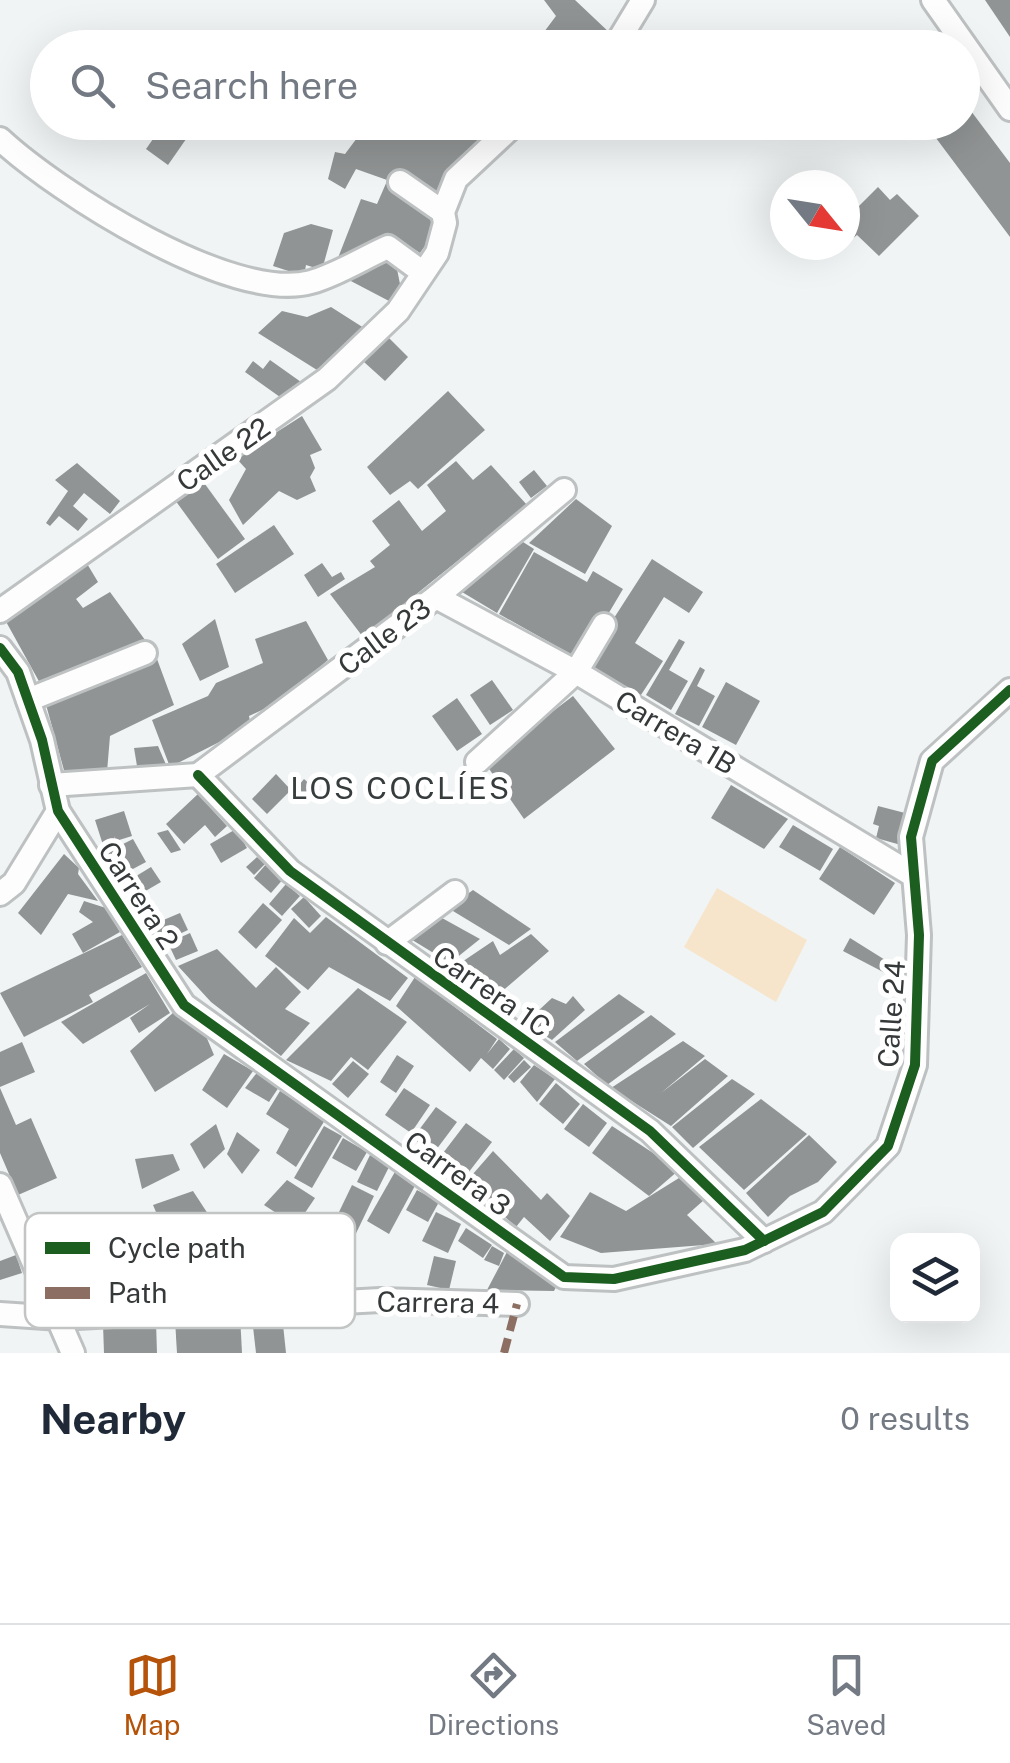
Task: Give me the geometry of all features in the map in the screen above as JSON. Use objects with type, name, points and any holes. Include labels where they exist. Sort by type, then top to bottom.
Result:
[{"type":"street","points":[[625,30],[643,0]]},
{"type":"street","points":[[933,0],[954,30]]},
{"type":"street","points":[[980,67],[1010,109]]},
{"type":"street","points":[[0,138],[114,221],[215,270],[248,280],[310,283],[388,246],[422,272]]},
{"type":"street","name":"Calle 22","points":[[0,611],[328,380],[398,310],[436,253],[445,224],[443,212],[456,180],[498,140]]},
{"type":"street","points":[[400,182],[443,212]]},
{"type":"street","name":"Calle 23","points":[[198,775],[436,597],[564,490]]},
{"type":"street","name":"Carrera 1B","points":[[436,597],[576,672],[911,874]]},
{"type":"street","points":[[477,762],[576,672],[604,625]]},
{"type":"street","name":"Carrera 2","points":[[0,648],[18,672],[28,700],[58,811],[184,1006],[326,1105]]},
{"type":"street","points":[[28,700],[144,653]]},
{"type":"street","name":"Calle 24","points":[[564,1277],[614,1278],[745,1250],[823,1212],[888,1146],[915,1065],[919,935],[911,874],[911,837],[932,761],[1010,690]]},
{"type":"street","points":[[51,784],[198,775]]},
{"type":"street","name":"Carrera 1C","points":[[198,775],[290,871],[650,1131],[764,1240]]},
{"type":"street","points":[[0,894],[14,883],[58,811]]},
{"type":"street","points":[[387,943],[455,892]]},
{"type":"street","name":"Carrera 3","points":[[326,1105],[564,1277]]},
{"type":"street","points":[[0,1185],[25,1240]]},
{"type":"street","name":"Carrera 4","points":[[355,1301],[517,1304]]},
{"type":"street","name":"Carrera 4","points":[[0,1314],[25,1316]]},
{"type":"street","points":[[64,1328],[73,1353]]},
{"type":"shaded area","points":[[717,888],[807,940],[776,1002],[684,947]]},
{"type":"building","points":[[544,0],[575,0],[607,30],[546,30],[556,16]]},
{"type":"building","points":[[985,0],[1010,0],[1010,37]]},
{"type":"building","points":[[980,123],[1010,163],[1010,237],[937,140],[980,140]]},
{"type":"building","points":[[152,140],[185,140],[168,165],[146,149]]},
{"type":"building","points":[[356,140],[482,140],[432,197],[394,170],[387,180],[356,169],[345,189],[328,179],[335,152],[345,154]]},
{"type":"building","points":[[387,181],[443,220],[420,253],[389,233],[336,263],[361,199],[377,204]]},
{"type":"building","points":[[878,187],[890,200],[897,194],[919,216],[879,256],[860,238],[860,205]]},
{"type":"building","points":[[311,224],[333,230],[322,270],[306,265],[304,276],[273,266],[284,233]]},
{"type":"building","points":[[395,259],[400,284],[389,301],[347,279],[368,266]]},
{"type":"building","points":[[331,307],[364,328],[345,355],[317,370],[258,333],[282,311],[307,317]]},
{"type":"building","points":[[388,337],[408,357],[385,381],[364,362]]},
{"type":"building","points":[[270,360],[301,382],[287,402],[245,372],[253,361],[263,369]]},
{"type":"building","points":[[448,391],[485,430],[418,489],[410,481],[390,495],[367,467]]},
{"type":"building","points":[[302,416],[322,450],[310,455],[315,468],[310,477],[316,491],[297,500],[279,491],[243,525],[229,500],[246,469],[236,458]]},
{"type":"building","points":[[456,461],[473,480],[491,465],[527,505],[363,637],[330,594],[375,567],[370,561],[390,545],[372,521],[399,500],[422,531],[446,511],[427,485]]},
{"type":"building","points":[[77,463],[120,501],[110,514],[84,493],[73,506],[88,519],[78,531],[59,516],[50,526],[46,523],[68,491],[55,480]]},
{"type":"building","points":[[534,470],[547,486],[531,498],[519,482]]},
{"type":"building","points":[[202,480],[245,539],[218,559],[175,500]]},
{"type":"building","points":[[576,499],[612,526],[585,574],[529,543]]},
{"type":"building","points":[[274,525],[294,554],[235,593],[216,564]]},
{"type":"building","points":[[523,542],[534,549],[497,613],[462,592]]},
{"type":"building","points":[[534,552],[587,582],[593,571],[623,589],[581,660],[499,614]]},
{"type":"building","points":[[652,559],[703,592],[689,613],[664,597],[635,643],[663,661],[639,698],[585,663]]},
{"type":"building","points":[[86,562],[98,582],[76,599],[83,608],[110,592],[148,644],[41,685],[4,618]]},
{"type":"building","points":[[322,563],[332,577],[341,572],[345,579],[318,597],[304,575]]},
{"type":"building","points":[[215,619],[229,667],[200,681],[182,644]]},
{"type":"building","points":[[306,621],[328,660],[279,702],[249,716],[251,726],[170,767],[152,720],[208,696],[216,683],[263,663],[255,639]]},
{"type":"building","points":[[679,639],[685,642],[669,670],[688,681],[671,710],[646,695]]},
{"type":"building","points":[[157,659],[174,705],[110,736],[107,772],[65,774],[45,701]]},
{"type":"building","points":[[700,667],[705,670],[697,686],[715,696],[699,726],[675,714]]},
{"type":"building","points":[[492,680],[513,710],[490,725],[470,695]]},
{"type":"building","points":[[726,682],[760,701],[736,745],[702,727]]},
{"type":"building","points":[[573,696],[615,749],[524,819],[485,763]]},
{"type":"building","points":[[457,698],[482,734],[457,751],[432,716]]},
{"type":"building","points":[[158,746],[167,767],[138,772],[134,748]]},
{"type":"building","points":[[276,774],[291,790],[267,814],[252,799]]},
{"type":"building","points":[[304,779],[314,788],[302,799],[295,790]]},
{"type":"building","points":[[731,785],[788,819],[764,849],[711,818]]},
{"type":"building","points":[[198,794],[227,826],[215,837],[205,825],[184,844],[166,824]]},
{"type":"building","points":[[878,806],[909,814],[901,845],[876,838],[879,826],[873,824]]},
{"type":"building","points":[[124,811],[132,836],[116,841],[114,836],[115,841],[103,845],[95,820]]},
{"type":"building","points":[[793,825],[833,849],[820,871],[779,847]]},
{"type":"building","points":[[236,829],[247,848],[221,863],[210,844]]},
{"type":"building","points":[[168,830],[181,850],[171,853],[157,833]]},
{"type":"building","points":[[133,839],[146,862],[131,870],[119,846]]},
{"type":"building","points":[[116,844],[121,855],[106,861],[101,850]]},
{"type":"building","points":[[840,847],[895,883],[874,915],[819,879]]},
{"type":"building","points":[[64,854],[79,868],[78,874],[98,901],[68,894],[41,935],[18,913]]},
{"type":"building","points":[[121,857],[128,875],[120,879],[113,861]]},
{"type":"building","points":[[257,857],[265,864],[254,875],[246,867]]},
{"type":"building","points":[[268,862],[285,877],[271,893],[254,878]]},
{"type":"building","points":[[151,867],[161,882],[137,896],[128,881]]},
{"type":"building","points":[[286,884],[300,896],[282,916],[269,904]]},
{"type":"building","points":[[473,890],[531,929],[509,945],[448,908]]},
{"type":"building","points":[[304,897],[321,916],[309,928],[291,909]]},
{"type":"building","points":[[84,901],[106,908],[120,932],[83,953],[72,934],[93,922],[79,912]]},
{"type":"building","points":[[263,903],[282,920],[256,949],[238,932]]},
{"type":"building","points":[[180,913],[188,930],[162,942],[154,924]]},
{"type":"building","points":[[326,917],[408,978],[390,1001],[329,967],[308,990],[265,956],[294,918],[310,933]]},
{"type":"building","points":[[442,918],[480,939],[450,963],[409,938]]},
{"type":"building","points":[[190,933],[198,951],[176,960],[168,943]]},
{"type":"building","points":[[531,934],[549,951],[493,999],[447,972],[493,941],[500,955]]},
{"type":"building","points":[[122,935],[142,967],[89,995],[93,1002],[24,1037],[0,993]]},
{"type":"building","points":[[850,938],[890,963],[885,973],[843,951]]},
{"type":"building","points":[[217,949],[256,988],[276,967],[301,992],[285,1009],[310,1023],[281,1056],[211,1002],[178,966]]},
{"type":"building","points":[[146,973],[170,1013],[139,1033],[130,1018],[150,1004],[83,1044],[61,1022]]},
{"type":"building","points":[[415,977],[497,1039],[487,1054],[499,1039],[510,1049],[493,1069],[481,1058],[470,1072],[396,1006]]},
{"type":"building","points":[[358,988],[407,1022],[368,1070],[351,1057],[331,1081],[286,1060]]},
{"type":"building","points":[[619,994],[645,1012],[577,1061],[555,1042]]},
{"type":"building","points":[[573,996],[585,1010],[552,1040],[525,1023],[552,998],[566,1004]]},
{"type":"building","points":[[174,1012],[206,1036],[214,1055],[155,1092],[130,1051]]},
{"type":"building","points":[[651,1015],[676,1034],[607,1085],[584,1064]]},
{"type":"building","points":[[683,1041],[705,1056],[661,1093],[705,1059],[728,1076],[671,1126],[611,1088]]},
{"type":"building","points":[[22,1042],[35,1072],[0,1087],[0,1052]]},
{"type":"building","points":[[514,1049],[524,1058],[504,1080],[494,1070]]},
{"type":"building","points":[[224,1054],[253,1071],[227,1108],[202,1090]]},
{"type":"building","points":[[397,1055],[414,1066],[396,1093],[380,1082]]},
{"type":"building","points":[[524,1060],[531,1067],[514,1083],[508,1077]]},
{"type":"building","points":[[353,1061],[369,1074],[348,1098],[332,1084]]},
{"type":"building","points":[[534,1065],[555,1079],[537,1102],[520,1082]]},
{"type":"building","points":[[259,1070],[281,1084],[269,1102],[245,1088]]},
{"type":"building","points":[[732,1079],[755,1094],[693,1148],[672,1127]]},
{"type":"building","points":[[556,1083],[580,1104],[563,1124],[539,1104]]},
{"type":"building","points":[[0,1088],[16,1125],[31,1118],[57,1178],[18,1195],[0,1153]]},
{"type":"building","points":[[404,1088],[430,1105],[411,1133],[385,1115]]},
{"type":"building","points":[[280,1091],[325,1120],[296,1167],[276,1153],[289,1129],[266,1114]]},
{"type":"building","points":[[761,1099],[807,1134],[744,1190],[699,1147]]},
{"type":"building","points":[[583,1104],[607,1123],[589,1147],[564,1129]]},
{"type":"building","points":[[436,1107],[457,1122],[433,1154],[413,1138]]},
{"type":"building","points":[[466,1123],[492,1142],[465,1177],[440,1157]]},
{"type":"building","points":[[216,1124],[225,1149],[204,1169],[190,1144]]},
{"type":"building","points":[[324,1126],[342,1136],[312,1188],[294,1178]]},
{"type":"building","points":[[612,1126],[679,1170],[649,1196],[592,1153]]},
{"type":"building","points":[[237,1132],[260,1150],[242,1174],[227,1154]]},
{"type":"building","points":[[809,1135],[837,1162],[818,1182],[790,1196],[768,1217],[746,1193]]},
{"type":"building","points":[[343,1138],[367,1152],[356,1171],[332,1158]]},
{"type":"building","points":[[493,1151],[541,1200],[547,1193],[570,1216],[550,1241],[524,1217],[516,1227],[466,1182]]},
{"type":"building","points":[[173,1154],[180,1170],[142,1189],[135,1159]]},
{"type":"building","points":[[370,1155],[390,1165],[377,1191],[357,1182]]},
{"type":"building","points":[[396,1170],[417,1182],[389,1234],[367,1221]]},
{"type":"building","points":[[679,1178],[704,1200],[687,1215],[717,1244],[601,1253],[560,1237],[590,1192],[626,1211]]},
{"type":"building","points":[[287,1180],[315,1198],[305,1213],[276,1213],[264,1205]]},
{"type":"building","points":[[352,1185],[374,1196],[355,1235],[355,1213],[339,1213]]},
{"type":"building","points":[[417,1190],[439,1202],[428,1222],[406,1210]]},
{"type":"building","points":[[193,1191],[207,1213],[156,1213],[153,1205]]},
{"type":"building","points":[[436,1212],[461,1224],[448,1253],[422,1241]]},
{"type":"building","points":[[466,1228],[492,1245],[483,1258],[458,1241]]},
{"type":"building","points":[[492,1246],[504,1253],[499,1266],[484,1260]]},
{"type":"building","points":[[507,1252],[560,1279],[554,1291],[487,1290]]},
{"type":"building","points":[[16,1255],[22,1273],[0,1280],[0,1261]]},
{"type":"building","points":[[434,1256],[456,1261],[449,1290],[427,1285]]},
{"type":"building","points":[[103,1328],[156,1328],[157,1353],[104,1353]]},
{"type":"building","points":[[175,1328],[241,1328],[242,1353],[177,1353]]},
{"type":"building","points":[[253,1328],[283,1328],[286,1353],[256,1353]]},
{"type":"marked path","points":[[504,1353],[517,1304]]},
{"type":"cycle path","points":[[0,648],[18,672],[42,740],[58,811],[184,1005],[564,1277],[614,1279],[745,1250],[823,1212],[888,1146],[915,1065],[919,935],[911,837],[932,761],[1010,690]]},
{"type":"cycle path","points":[[198,775],[290,871],[650,1131],[764,1241]]},
{"type":"district","name":"LOS COCLÍES","points":[[401,788]]}]
